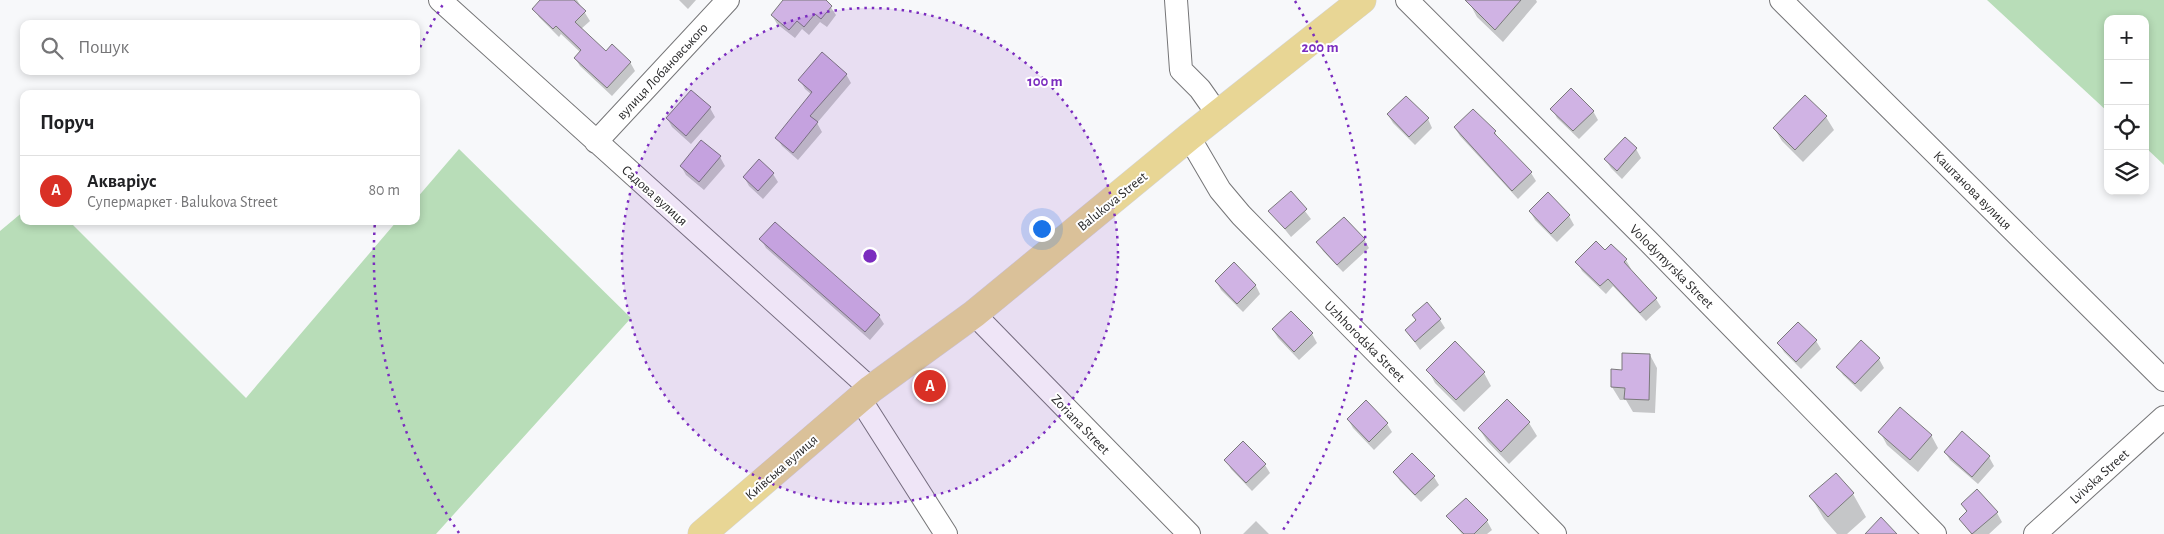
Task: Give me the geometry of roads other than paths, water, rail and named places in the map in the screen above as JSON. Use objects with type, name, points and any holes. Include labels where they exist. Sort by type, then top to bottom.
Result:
[{"type":"main road","name":"Balukova Street","points":[[865,394],[974,314],[1189,137],[1219,116],[1362,0]]},
{"type":"main road","name":"Київська вулиця","points":[[702,534],[865,394]]},
{"type":"street","name":"Садова вулиця","points":[[440,0],[596,142],[865,394],[946,534]]},
{"type":"street","name":"вулиця Лобановського","points":[[596,142],[728,0]]},
{"type":"street","points":[[1176,0],[1181,70],[1200,89],[1219,116]]},
{"type":"street","name":"Volodymyrska Street","points":[[1407,0],[1649,242],[1935,534]]},
{"type":"street","name":"Каштанова вулиця","points":[[1781,0],[2164,380]]},
{"type":"street","name":"Uzhhorodska Street","points":[[1189,137],[1220,190],[1241,215],[1555,534]]},
{"type":"street","name":"Zoriana Street","points":[[974,314],[1189,534]]},
{"type":"street","name":"Lvivska Street","points":[[2035,534],[2164,417]]},
{"type":"place","name":"Акваріус","points":[[930,386]]}]
